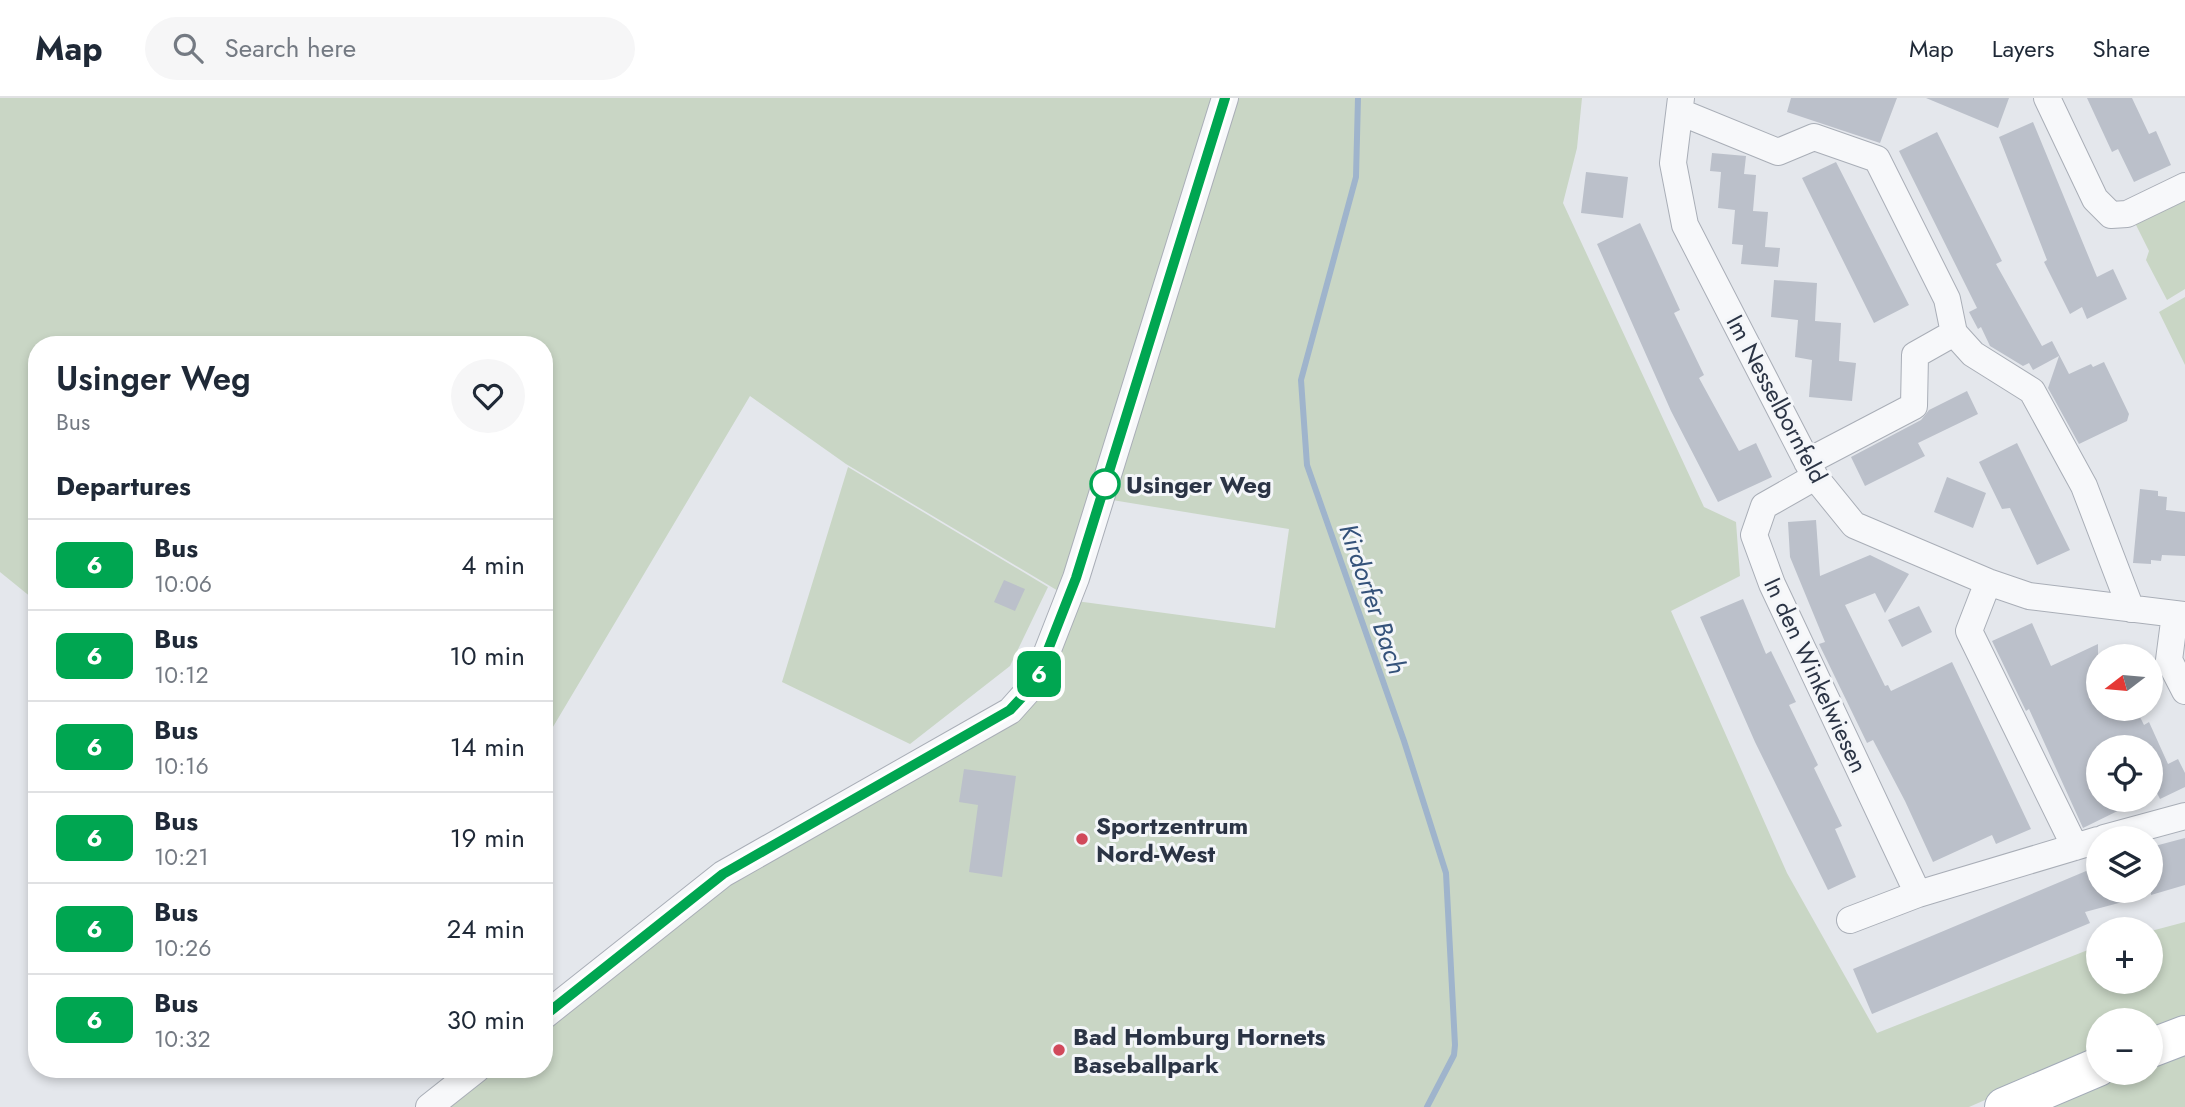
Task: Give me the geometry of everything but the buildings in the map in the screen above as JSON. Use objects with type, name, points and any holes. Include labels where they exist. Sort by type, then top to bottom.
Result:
[{"type":"main road","points":[[2163,1043],[2185,1035]]},
{"type":"main road","points":[[2004,1107],[2086,1072]]},
{"type":"street","points":[[553,1009],[723,874],[1010,710],[1035,683],[1079,566],[1225,98]]},
{"type":"street","points":[[2047,98],[2095,199],[2110,215],[2127,214],[2185,186]]},
{"type":"street","points":[[1681,105],[1778,152],[1814,138],[1877,159],[1947,299],[1954,333],[1973,354],[2032,391],[2084,486],[2131,609]]},
{"type":"street","name":"Im Nesselbornfeld","points":[[1681,105],[1673,163],[1685,225],[1811,470],[1854,525],[1988,582],[2028,596],[2180,614]]},
{"type":"street","name":"In den Winkelwiesen","points":[[1918,894],[1772,584],[1754,536],[1764,506],[1811,470],[1914,406],[1915,355],[1954,333]]},
{"type":"street","points":[[1850,920],[1918,894],[2086,843],[1969,631],[1988,582]]},
{"type":"street","points":[[2180,614],[2169,660],[2185,691]]},
{"type":"street","points":[[2149,826],[2185,816]]},
{"type":"street","points":[[429,1107],[466,1078]]},
{"type":"green space","points":[[0,98],[1582,98],[1577,148],[1563,203],[1704,507],[1736,522],[1740,576],[1671,611],[1787,873],[1877,1033],[2086,951],[2086,994],[2163,994],[2163,928],[2185,922],[2185,1020],[2163,1027],[2163,1008],[2086,1008],[2086,1056],[1969,1107],[447,1107],[482,1078],[553,1078],[553,1020],[769,856],[1006,720],[1046,691],[1075,601],[846,464],[750,396],[553,727],[553,336],[28,336],[28,595],[0,572]],"holes":[[[1106,499],[1289,529],[1275,628],[1076,601]]]},
{"type":"green space","points":[[2185,196],[2185,289],[2167,300],[2146,260],[2149,251],[2135,223]]},
{"type":"green space","points":[[2185,297],[2185,365],[2159,312]]},
{"type":"green space","points":[[848,467],[1048,587],[1010,666],[910,744],[782,682]]},
{"type":"green space","points":[[2185,1050],[2185,1107],[2038,1107],[2092,1085],[2163,1085],[2163,1058]]},
{"type":"waterway","name":"Kirdorfer Bach","points":[[1358,98],[1356,177],[1301,380],[1307,465],[1404,741],[1446,873],[1455,1045],[1454,1055],[1427,1107]]},
{"type":"bus line","name":"6","points":[[553,1009],[723,874],[953,745],[1010,710],[1035,683],[1076,578],[1225,98]]},
{"type":"place","name":"Usinger Weg","points":[[1105,484]]},
{"type":"place","name":"Sportzentrum Nord-West","points":[[1082,839]]},
{"type":"place","name":"Bad Homburg Hornets Baseballpark","points":[[1059,1050]]}]
